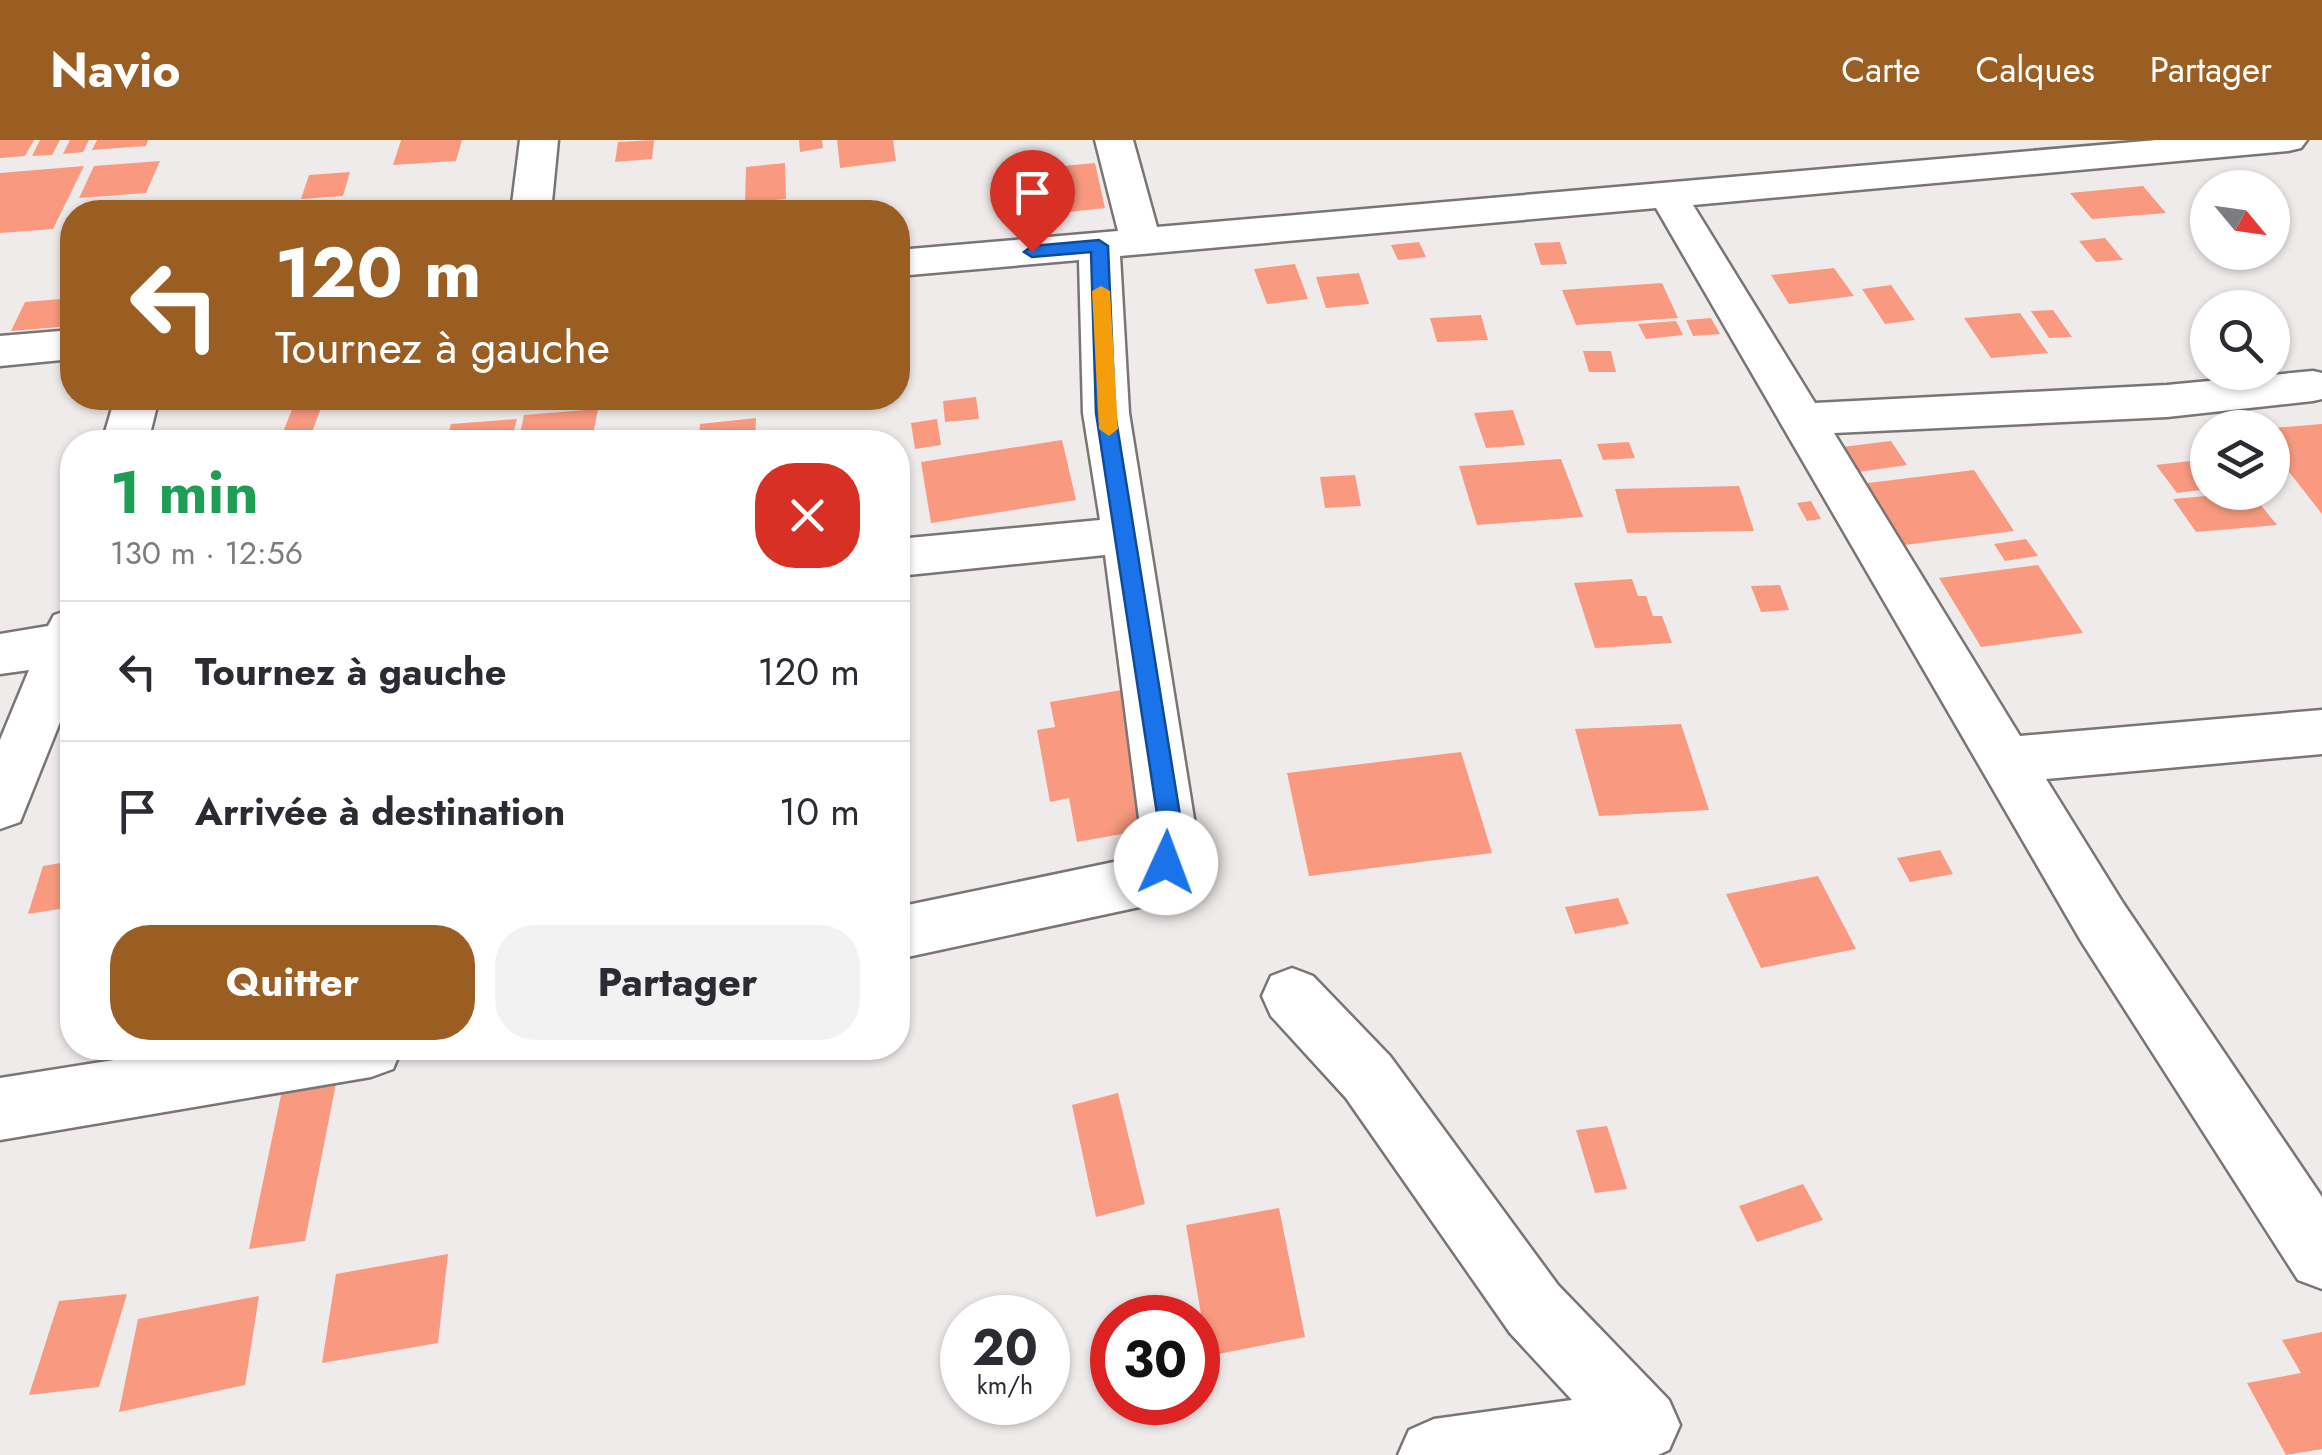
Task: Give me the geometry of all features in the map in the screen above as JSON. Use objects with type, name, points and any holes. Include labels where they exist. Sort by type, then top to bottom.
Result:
[{"type":"street","points":[[532,200],[539,140]]},
{"type":"street","points":[[910,930],[1149,880],[1166,863],[1172,840],[1128,534],[1106,413],[1120,243],[1114,140]]},
{"type":"street","points":[[1884,140],[1907,175]]},
{"type":"street","points":[[910,263],[2288,140]]},
{"type":"street","points":[[1669,197],[2102,922],[2322,1256]]},
{"type":"street","points":[[0,351],[60,346]]},
{"type":"street","points":[[1805,419],[2167,401],[2313,386]]},
{"type":"street","points":[[910,557],[1128,534]]},
{"type":"street","points":[[0,654],[60,640]]},
{"type":"street","points":[[0,806],[60,664]]},
{"type":"street","points":[[2006,760],[2322,732]]},
{"type":"street","points":[[1292,996],[1368,1077],[1534,1309],[1644,1425],[1434,1455]]},
{"type":"street","points":[[0,1109],[298,1060]]},
{"type":"building","points":[[0,140],[34,140],[25,156],[0,158]]},
{"type":"building","points":[[40,140],[60,140],[52,155],[32,156]]},
{"type":"building","points":[[70,140],[89,140],[83,152],[63,154]]},
{"type":"building","points":[[97,140],[148,140],[146,146],[92,150]]},
{"type":"building","points":[[401,140],[462,140],[456,161],[393,165]]},
{"type":"building","points":[[654,140],[652,159],[615,162],[618,142]]},
{"type":"building","points":[[799,140],[822,140],[823,148],[800,152]]},
{"type":"building","points":[[837,140],[893,140],[896,161],[840,168]]},
{"type":"building","points":[[1039,156],[1041,166],[1010,170],[1007,160]]},
{"type":"building","points":[[160,161],[146,193],[79,198],[94,166]]},
{"type":"building","points":[[785,163],[786,199],[745,200],[746,167]]},
{"type":"building","points":[[1095,163],[1105,208],[1050,214],[1041,168]]},
{"type":"building","points":[[84,166],[67,200],[60,200],[60,215],[53,229],[0,233],[0,173]]},
{"type":"building","points":[[350,172],[343,196],[301,199],[309,175]]},
{"type":"building","points":[[2143,186],[2166,213],[2092,219],[2070,193]]},
{"type":"building","points":[[2105,238],[2123,260],[2096,262],[2079,241]]},
{"type":"building","points":[[1419,242],[1426,257],[1398,260],[1391,245]]},
{"type":"building","points":[[1560,242],[1567,264],[1541,265],[1534,243]]},
{"type":"building","points":[[1295,264],[1308,299],[1267,304],[1254,269]]},
{"type":"building","points":[[1834,268],[1854,296],[1789,304],[1771,275]]},
{"type":"building","points":[[1359,273],[1369,304],[1326,308],[1316,277]]},
{"type":"building","points":[[1662,283],[1678,318],[1576,325],[1562,290]]},
{"type":"building","points":[[1891,285],[1915,320],[1885,324],[1862,289]]},
{"type":"building","points":[[60,299],[60,327],[11,331],[25,302]]},
{"type":"building","points":[[2053,310],[2072,337],[2049,338],[2031,311]]},
{"type":"building","points":[[2020,313],[2048,353],[1991,358],[1964,318]]},
{"type":"building","points":[[1481,315],[1488,340],[1437,342],[1430,318]]},
{"type":"building","points":[[1711,318],[1720,334],[1693,336],[1686,320]]},
{"type":"building","points":[[1676,321],[1683,335],[1646,339],[1638,324]]},
{"type":"building","points":[[1583,351],[1611,351],[1616,372],[1589,372]]},
{"type":"building","points":[[976,397],[979,419],[945,422],[943,401]]},
{"type":"building","points":[[292,410],[320,410],[313,430],[284,430]]},
{"type":"building","points":[[598,410],[594,430],[521,430],[524,415]]},
{"type":"building","points":[[1513,410],[1525,445],[1486,448],[1474,413]]},
{"type":"building","points":[[756,418],[756,430],[700,430],[700,424]]},
{"type":"building","points":[[517,419],[514,430],[449,430],[451,424]]},
{"type":"building","points":[[937,419],[941,445],[915,449],[911,423]]},
{"type":"building","points":[[2322,424],[2322,514],[2290,473],[2290,427]]},
{"type":"building","points":[[1062,440],[1076,500],[931,523],[921,462]]},
{"type":"building","points":[[1891,441],[1907,465],[1858,472],[1842,447]]},
{"type":"building","points":[[1629,442],[1635,458],[1603,460],[1597,444]]},
{"type":"building","points":[[1561,459],[1583,517],[1477,525],[1459,466]]},
{"type":"building","points":[[2190,461],[2190,491],[2177,493],[2156,465]]},
{"type":"building","points":[[1974,470],[2014,531],[1897,546],[1860,484]]},
{"type":"building","points":[[1355,475],[1361,506],[1325,508],[1320,477]]},
{"type":"building","points":[[1739,486],[1754,531],[1627,533],[1615,489]]},
{"type":"building","points":[[2190,497],[2190,510],[2265,510],[2277,525],[2196,532],[2173,499]]},
{"type":"building","points":[[1811,501],[1821,519],[1807,521],[1797,503]]},
{"type":"building","points":[[2026,539],[2038,556],[2005,561],[1994,544]]},
{"type":"building","points":[[2038,565],[2083,633],[1981,647],[1939,578]]},
{"type":"building","points":[[1632,579],[1638,596],[1646,596],[1653,616],[1662,616],[1672,643],[1595,648],[1574,583]]},
{"type":"building","points":[[1780,585],[1789,610],[1761,612],[1751,586]]},
{"type":"building","points":[[1128,689],[1161,827],[1077,842],[1069,798],[1050,802],[1037,730],[1055,727],[1050,702]]},
{"type":"building","points":[[1681,724],[1709,810],[1599,816],[1575,729]]},
{"type":"building","points":[[1461,752],[1492,853],[1309,876],[1287,773]]},
{"type":"building","points":[[1940,850],[1953,874],[1910,882],[1897,858]]},
{"type":"building","points":[[60,863],[60,909],[28,914],[43,866]]},
{"type":"building","points":[[1818,876],[1856,949],[1761,968],[1726,894]]},
{"type":"building","points":[[1618,898],[1629,924],[1575,934],[1565,907]]},
{"type":"building","points":[[340,1063],[305,1241],[249,1249],[286,1071]]},
{"type":"building","points":[[1118,1093],[1145,1204],[1096,1217],[1072,1105]]},
{"type":"building","points":[[1607,1126],[1627,1189],[1595,1193],[1576,1130]]},
{"type":"building","points":[[1803,1184],[1823,1220],[1757,1242],[1739,1206]]},
{"type":"building","points":[[1279,1208],[1305,1337],[1220,1354],[1220,1295],[1198,1295],[1186,1225]]},
{"type":"building","points":[[448,1254],[438,1343],[322,1363],[336,1274]]},
{"type":"building","points":[[127,1294],[99,1387],[29,1395],[59,1301]]},
{"type":"building","points":[[259,1296],[245,1385],[119,1412],[138,1319]]},
{"type":"building","points":[[2322,1332],[2322,1449],[2286,1455],[2247,1383],[2301,1373],[2282,1340]]},
{"type":"slow traffic","points":[[1101,291],[1109,429]]},
{"type":"route","points":[[1032,252],[1099,246],[1106,413],[1128,534],[1172,840],[1166,863]]}]
